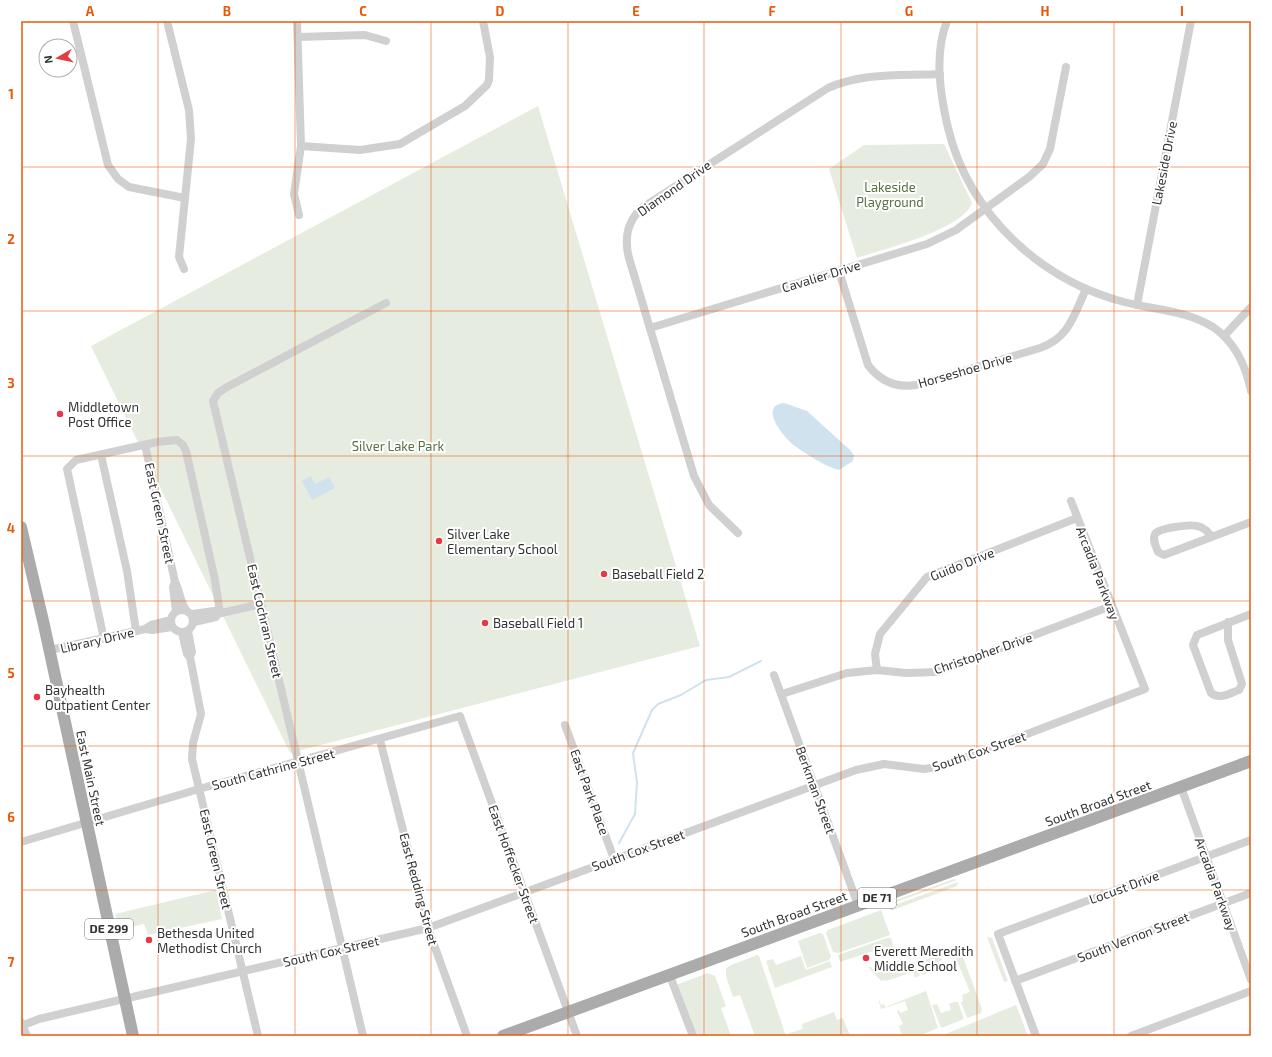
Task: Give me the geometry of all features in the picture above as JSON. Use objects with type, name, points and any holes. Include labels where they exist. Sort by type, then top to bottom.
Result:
[{"type":"main road","name":"East Main Street","points":[[21,527],[50,650],[133,1036]]},
{"type":"main road","name":"South Broad Street","points":[[503,1036],[670,976],[858,905],[1251,761]]},
{"type":"street","points":[[73,21],[108,165],[118,179],[129,187],[185,198]]},
{"type":"street","points":[[167,21],[189,110],[191,139],[179,256],[184,269]]},
{"type":"street","points":[[297,21],[300,146],[294,194],[299,216]]},
{"type":"street","points":[[300,146],[360,150],[400,144],[465,106],[487,85],[489,80],[490,57],[483,21]]},
{"type":"street","points":[[947,21],[942,39],[940,74],[945,115],[951,139],[967,177],[986,209],[1009,236],[1037,261],[1066,279],[1086,289],[1136,305],[1195,318],[1215,328],[1224,336],[1242,361],[1251,391]]},
{"type":"street","name":"Lakeside Drive","points":[[1136,305],[1191,21]]},
{"type":"street","points":[[298,37],[365,35],[386,41]]},
{"type":"street","name":"Cavalier Drive","points":[[650,328],[942,238],[986,209],[1036,171],[1047,157],[1066,67]]},
{"type":"street","name":"Diamond Drive","points":[[738,533],[716,514],[698,486],[627,249],[627,233],[630,224],[638,211],[810,99],[834,85],[852,79],[866,77],[940,74]]},
{"type":"street","name":"Horseshoe Drive","points":[[839,271],[868,365],[878,376],[893,384],[902,386],[924,382],[1040,348],[1055,342],[1062,337],[1070,325],[1086,289]]},
{"type":"street","name":"East Cochran Street","points":[[363,1036],[213,406],[215,397],[226,387],[386,303]]},
{"type":"street","points":[[1224,336],[1251,307]]},
{"type":"street","points":[[104,639],[68,469],[76,460],[145,445],[177,440],[183,445],[186,452],[215,580],[218,613]]},
{"type":"street","name":"East Green Street","points":[[145,445],[174,582]]},
{"type":"street","points":[[101,455],[127,571],[136,631]]},
{"type":"street","name":"Arcadia Parkway","points":[[1071,501],[1110,606],[1145,689]]},
{"type":"street","name":"Guido Drive","points":[[877,670],[875,654],[880,634],[927,577],[1077,518]]},
{"type":"street","points":[[1212,537],[1206,530],[1197,526],[1162,529],[1156,533],[1154,540],[1158,552],[1164,555],[1212,537],[1251,522]]},
{"type":"street","points":[[174,582],[173,588],[176,611],[172,624],[176,631],[185,632],[191,615]]},
{"type":"street","points":[[174,582],[178,586],[180,601],[191,615]]},
{"type":"street","points":[[176,611],[191,615],[216,617],[218,613],[261,604]]},
{"type":"street","name":"Christopher Drive","points":[[782,694],[847,673],[877,670],[906,673],[937,672],[1110,606]]},
{"type":"street","points":[[1228,622],[1228,640],[1242,684],[1239,690],[1221,697],[1211,693],[1193,645],[1197,635],[1228,622],[1251,614]]},
{"type":"street","name":"Library Drive","points":[[50,650],[145,629],[151,625],[172,624]]},
{"type":"street","name":"East Green Street","points":[[185,632],[187,654],[190,657],[201,707],[199,726],[192,751],[199,789],[258,1036]]},
{"type":"street","name":"Berkman Street","points":[[774,675],[858,905]]},
{"type":"street","name":"South Cox Street","points":[[21,1025],[124,999],[428,928],[856,770],[884,764],[924,770],[943,766],[1145,689]]},
{"type":"street","name":"South Cathrine Street","points":[[21,842],[199,789],[380,740],[460,716]]},
{"type":"street","name":"East Hoffecker Street","points":[[460,716],[576,1036]]},
{"type":"street","name":"East Park Place","points":[[565,725],[614,859]]},
{"type":"street","name":"East Redding Street","points":[[380,740],[428,928],[467,1036]]},
{"type":"street","name":"Arcadia Parkway","points":[[1180,787],[1251,980]]},
{"type":"street","name":"Locust Drive","points":[[1015,981],[998,934],[1251,840]]},
{"type":"street","name":"South Vernon Street","points":[[1015,981],[1251,893]]},
{"type":"street","points":[[670,976],[693,1036]]},
{"type":"street","points":[[1015,981],[1036,1036]]},
{"type":"street","points":[[1131,1036],[1251,991]]},
{"type":"street","points":[[21,1025],[27,1036]]},
{"type":"green space","name":"Silver Lake Park","points":[[538,106],[700,646],[290,753],[91,346]]},
{"type":"green space","name":"Lakeside Playground","points":[[944,144],[972,203],[965,213],[954,222],[938,230],[903,244],[857,258],[829,169],[864,145]]},
{"type":"green space","points":[[954,879],[957,880],[888,905],[890,902]]},
{"type":"green space","points":[[958,882],[957,886],[890,910],[889,907]]},
{"type":"green space","points":[[216,890],[222,919],[148,935],[144,924],[119,930],[115,914]]},
{"type":"green space","points":[[881,910],[890,935],[838,953],[833,952],[826,933],[828,930]]},
{"type":"green space","points":[[820,933],[823,934],[831,957],[829,960],[807,968],[798,941]]},
{"type":"green space","points":[[987,937],[992,938],[1008,981],[1004,982]]},
{"type":"green space","points":[[887,938],[891,938],[894,949],[885,947],[840,962],[838,955]]},
{"type":"green space","points":[[958,948],[960,949],[982,1009],[981,1013],[967,1018],[961,1002],[963,1001],[962,995],[970,992],[955,956],[948,958],[946,953]]},
{"type":"green space","points":[[942,954],[944,956],[941,957],[942,960],[935,963],[937,970],[922,975],[917,963]]},
{"type":"green space","points":[[757,955],[759,956],[786,1036],[755,1036],[740,995],[733,997],[726,976],[726,969],[729,966]]},
{"type":"green space","points":[[801,956],[806,970],[830,961],[832,967],[775,988],[766,961],[773,959],[776,965]]},
{"type":"green space","points":[[895,959],[908,965],[915,965],[920,975],[915,978],[913,972],[886,981],[881,981],[868,967],[875,969],[877,973],[889,968]]},
{"type":"green space","points":[[708,973],[715,976],[726,1006],[721,1008],[731,1036],[726,1036],[725,1034],[721,1036],[696,1036],[676,985]]},
{"type":"green space","points":[[926,991],[938,1028],[919,1036],[902,1036],[899,1026],[903,1024],[897,1011],[899,1010],[900,1013],[908,1010],[905,1001],[881,1009],[879,1000],[881,1005],[884,1004],[885,1007]]},
{"type":"green space","points":[[958,1002],[964,1019],[941,1028],[932,1005],[937,1004],[941,1013],[951,1010],[949,1004]]},
{"type":"green space","points":[[1016,1005],[1028,1036],[941,1036]]},
{"type":"green space","points":[[834,1012],[837,1020],[843,1018],[850,1036],[800,1036],[799,1034],[791,1036],[789,1033],[803,1029],[802,1024]]},
{"type":"water","points":[[784,403],[807,411],[850,450],[854,455],[853,461],[839,470],[816,460],[785,437],[773,416],[773,410],[776,405]]},
{"type":"water","points":[[311,476],[315,484],[329,477],[335,488],[312,500],[302,481]]},
{"type":"waterway","points":[[619,843],[635,814],[637,782],[633,753],[652,710],[658,704],[681,695],[706,680],[729,677],[761,661]]},
{"type":"place","name":"Middletown Post Office","points":[[60,414]]},
{"type":"place","name":"Silver Lake Elementary School","points":[[439,541]]},
{"type":"place","name":"Baseball Field 2","points":[[604,574]]},
{"type":"place","name":"Baseball Field 1","points":[[485,623]]},
{"type":"place","name":"Bayhealth Outpatient Center","points":[[37,697]]},
{"type":"place","name":"Bethesda United Methodist Church","points":[[149,940]]},
{"type":"place","name":"Everett Meredith Middle School","points":[[866,958]]}]
